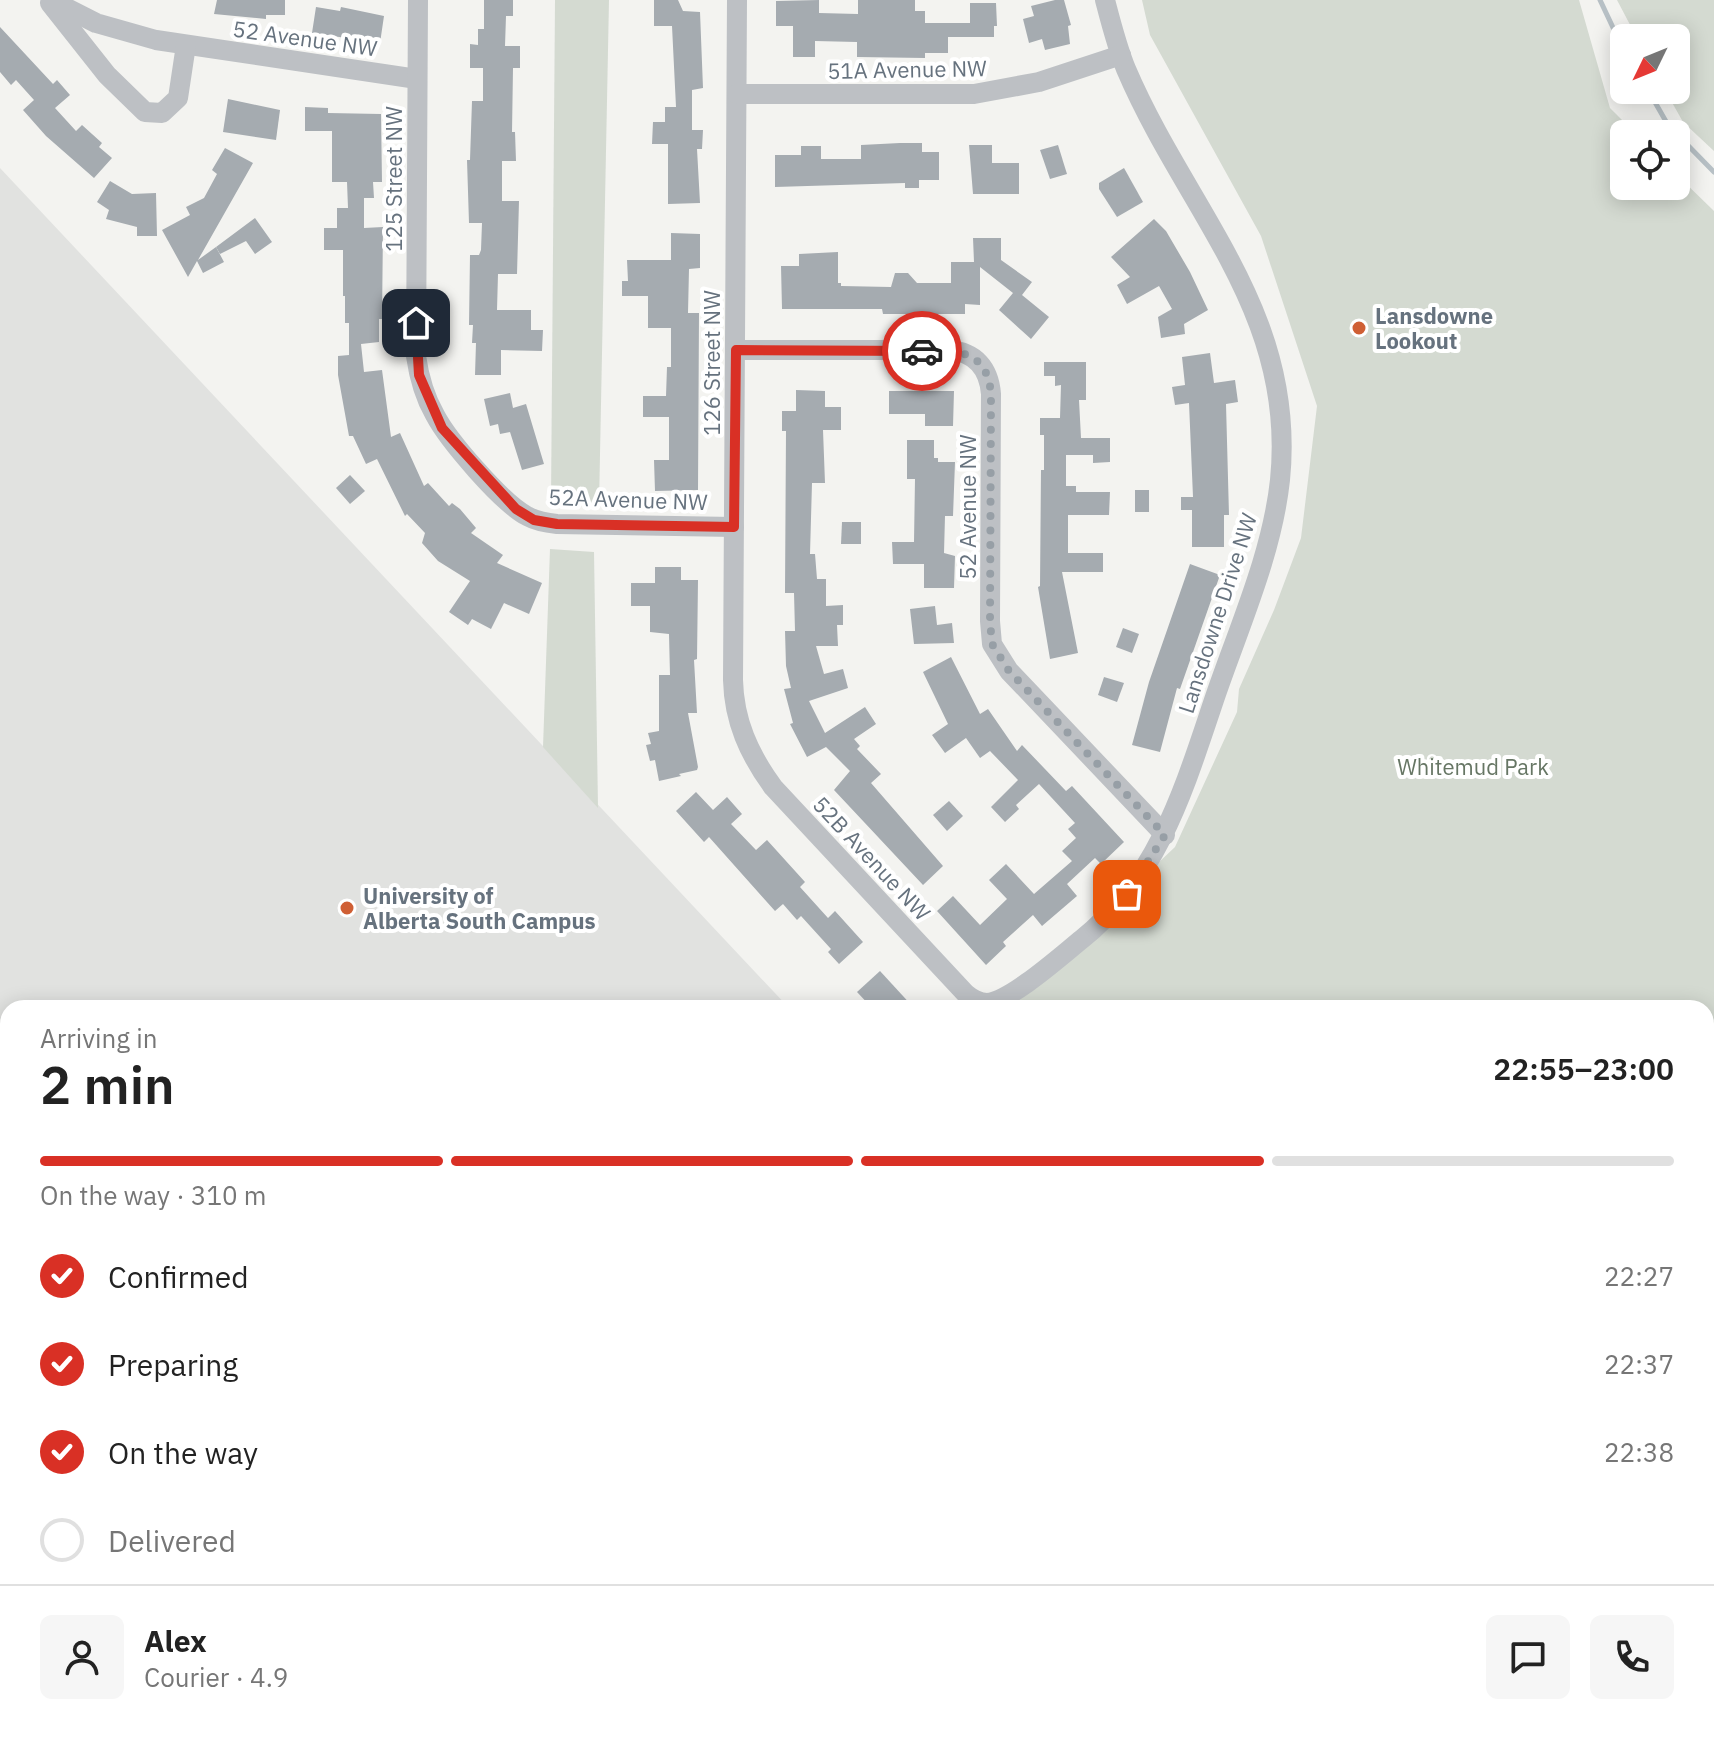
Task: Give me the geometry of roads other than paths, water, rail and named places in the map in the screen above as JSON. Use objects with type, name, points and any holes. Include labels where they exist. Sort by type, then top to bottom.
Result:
[{"type":"street","name":"52 Avenue NW","points":[[49,0],[96,23],[126,33],[186,45],[417,79]]},
{"type":"street","name":"52 Avenue NW","points":[[49,0],[107,75],[145,112],[156,114],[168,111],[178,98],[186,45]]},
{"type":"street","name":"125 Street NW","points":[[418,0],[416,356],[429,404]]},
{"type":"street","name":"126 Street NW","points":[[737,0],[733,694],[739,725]]},
{"type":"street","name":"Lansdowne Drive NW","points":[[995,1000],[1019,986],[1093,930],[1139,878],[1165,835],[1266,547],[1280,483],[1282,427],[1272,361],[1257,315],[1141,100],[1121,55],[1105,0]]},
{"type":"street","name":"51A Avenue NW","points":[[737,94],[974,94],[1039,82],[1121,55]]},
{"type":"street","name":"52 Avenue NW","points":[[736,350],[949,350],[965,353],[980,363],[988,376],[991,394],[992,644],[1009,671],[1165,835]]},
{"type":"street","name":"52A Avenue NW","points":[[429,404],[452,442],[516,509],[534,520],[557,524],[734,527]]},
{"type":"street","name":"52B Avenue NW","points":[[739,725],[749,749],[773,787],[974,1000]]},
{"type":"waterway","points":[[1600,0],[1611,24]]},
{"type":"waterway","points":[[1656,104],[1668,125],[1714,172]]},
{"type":"place","name":"Lansdowne Lookout","points":[[1359,328]]},
{"type":"place","name":"University of Alberta South Campus","points":[[347,908]]},
{"type":"park label","name":"Whitemud Park","points":[[1473,766]]}]
